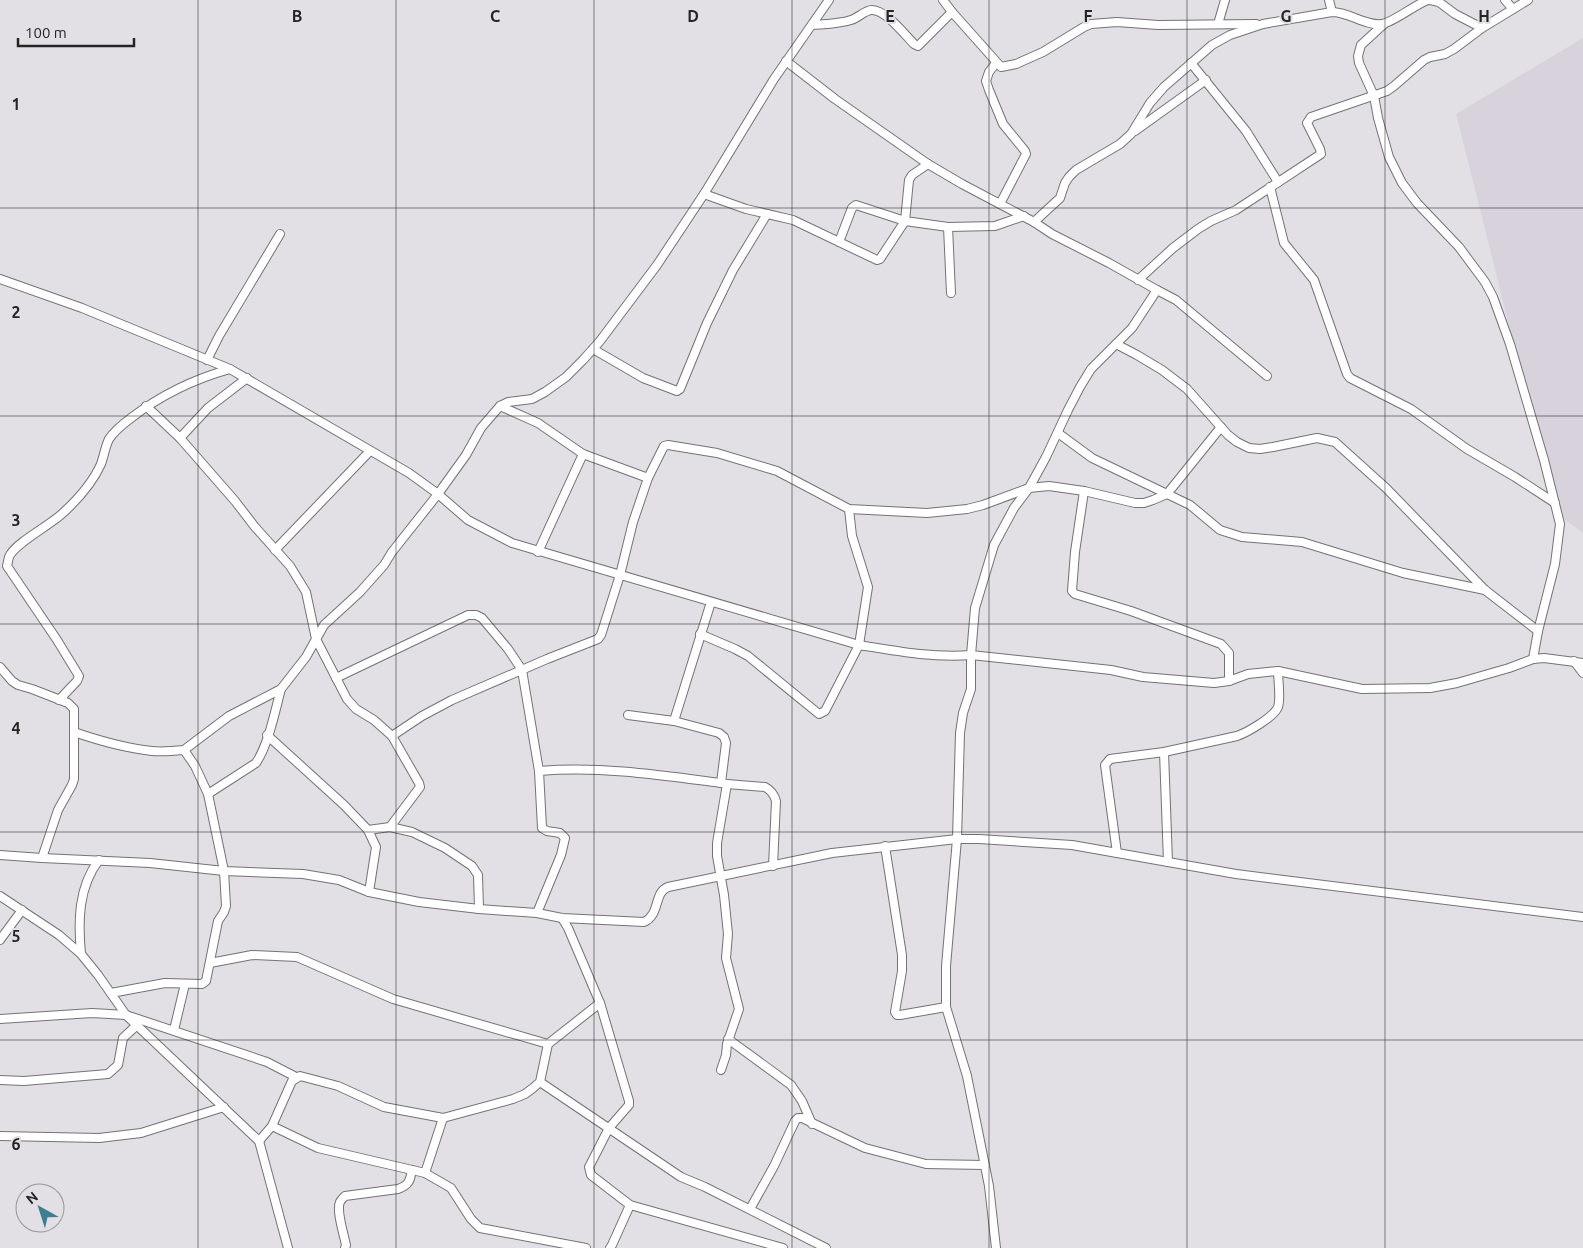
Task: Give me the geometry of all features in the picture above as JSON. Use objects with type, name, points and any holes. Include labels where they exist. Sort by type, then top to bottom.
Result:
[{"type":"street","points":[[208,794],[256,763],[281,689],[306,657],[329,619],[373,579],[466,455],[481,428],[500,406],[508,402],[532,398],[545,392],[566,377],[593,349],[657,265],[704,194],[774,79],[829,0]]},
{"type":"street","points":[[943,0],[1001,67],[1025,61],[1091,24],[1117,22],[1158,25],[1263,24],[1332,12],[1384,24]]},
{"type":"street","points":[[1218,24],[1225,0]]},
{"type":"street","points":[[1329,0],[1332,12]]},
{"type":"street","points":[[1482,28],[1434,0],[1429,0],[1384,24],[1361,45],[1359,63],[1374,96],[1389,157],[1402,183],[1417,203],[1459,247],[1486,282],[1494,297],[1510,344],[1560,524],[1558,543],[1533,659]]},
{"type":"street","points":[[1505,0],[1513,10]]},
{"type":"street","points":[[1138,280],[1173,248],[1198,229],[1236,210],[1321,154],[1307,122],[1308,119],[1374,96],[1394,86],[1424,60],[1445,54],[1454,49],[1482,28],[1528,0]]},
{"type":"street","points":[[812,25],[854,20],[869,10],[873,10],[884,14],[918,46],[952,12]]},
{"type":"street","points":[[1131,134],[1150,103],[1164,87],[1191,63],[1219,40],[1263,24]]},
{"type":"street","points":[[786,61],[835,99],[928,164],[1024,216],[1052,234],[1176,300],[1268,376]]},
{"type":"street","points":[[996,63],[989,72],[986,81],[1003,124],[1026,154],[1000,204]]},
{"type":"street","points":[[1191,63],[1246,131],[1278,182]]},
{"type":"street","points":[[1034,222],[1060,198],[1065,183],[1076,170],[1120,144],[1206,80]]},
{"type":"street","points":[[704,194],[746,209],[793,220],[878,260],[905,222],[909,180],[912,175],[928,164]]},
{"type":"street","points":[[1270,187],[1284,243],[1314,280],[1350,378],[1411,409],[1467,449],[1516,477],[1555,503]]},
{"type":"street","points":[[840,242],[852,208],[856,205],[905,222],[948,227],[995,226],[1024,216]]},
{"type":"street","points":[[593,349],[654,383],[677,391],[680,389],[707,323],[733,270],[767,214]]},
{"type":"street","points":[[948,227],[952,293]]},
{"type":"street","points":[[207,360],[280,234]]},
{"type":"street","points":[[0,280],[82,308],[230,369],[409,473],[438,494],[468,520],[512,544],[858,645],[913,654],[971,655],[1111,670],[1144,677],[1214,683],[1229,681],[1248,674],[1278,671],[1362,690],[1430,688],[1457,683],[1533,659],[1544,658],[1583,663]]},
{"type":"street","points":[[996,1248],[989,1186],[967,1076],[946,1007],[946,966],[957,839],[960,734],[971,689],[971,655],[977,600],[992,551],[1014,508],[1029,488],[1091,369],[1132,328],[1157,290]]},
{"type":"street","points":[[1116,344],[1162,370],[1187,389],[1221,427],[1237,442],[1249,448],[1260,449],[1317,438],[1335,442],[1386,488],[1485,590],[1538,630]]},
{"type":"street","points":[[59,700],[78,681],[79,676],[7,566],[10,556],[16,548],[62,514],[77,498],[101,464],[110,438],[118,427],[146,406],[198,379],[230,369]]},
{"type":"street","points":[[180,438],[208,408],[246,378]]},
{"type":"street","points":[[146,406],[180,438],[290,566],[306,592],[316,639],[350,704],[374,720],[392,736],[420,787],[390,827]]},
{"type":"street","points":[[500,406],[538,423],[583,454],[648,478]]},
{"type":"street","points":[[392,736],[422,716],[452,700],[598,639],[601,635],[620,575],[632,522],[648,478],[664,446],[668,445],[717,453],[777,471],[848,509],[927,514],[983,505],[1029,488],[1049,486],[1084,491],[1135,503],[1144,503],[1167,494],[1221,427]]},
{"type":"street","points":[[1058,433],[1092,458],[1190,505],[1220,530],[1242,537],[1302,542],[1403,573],[1485,590]]},
{"type":"street","points":[[275,550],[370,451]]},
{"type":"street","points":[[538,552],[583,454]]},
{"type":"street","points":[[1084,491],[1075,552],[1072,592],[1131,611],[1221,644],[1229,653],[1229,681]]},
{"type":"street","points":[[700,634],[748,656],[819,714],[826,711],[858,645],[868,587],[852,536],[848,509]]},
{"type":"street","points":[[674,721],[711,602]]},
{"type":"street","points":[[336,678],[468,615],[476,615],[482,618],[508,649],[522,670],[539,771],[542,828],[547,831],[560,832],[565,838],[561,855],[537,913]]},
{"type":"street","points":[[1574,661],[1583,673]]},
{"type":"street","points":[[0,667],[18,685],[32,688],[68,703],[74,709],[74,779],[58,810],[42,858]]},
{"type":"street","points":[[1117,853],[1104,765],[1110,759],[1164,752],[1237,736],[1246,732],[1258,725],[1278,706],[1278,671]]},
{"type":"street","points":[[74,732],[97,740],[154,751],[184,750],[229,716],[281,689]]},
{"type":"street","points":[[628,715],[674,721],[719,733],[724,737],[726,743],[724,783],[717,843],[728,934],[726,958],[739,1009],[728,1039],[726,1055],[720,1070]]},
{"type":"street","points":[[267,735],[325,787],[368,830],[376,847],[369,892]]},
{"type":"street","points":[[111,993],[165,983],[202,984],[206,981],[218,921],[226,906],[224,871],[208,794],[195,766],[184,750]]},
{"type":"street","points":[[1164,752],[1168,862]]},
{"type":"street","points":[[539,771],[562,769],[627,770],[765,787],[774,795],[776,802],[773,866]]},
{"type":"street","points":[[368,830],[390,827],[412,832],[445,848],[472,866],[478,875],[479,909]]},
{"type":"street","points":[[0,855],[150,863],[224,871],[303,874],[339,880],[369,892],[419,902],[537,913],[562,918],[644,922],[652,917],[661,893],[665,888],[832,853],[957,839],[979,839],[1072,845],[1236,874],[1583,918]]},
{"type":"street","points":[[885,846],[902,955],[902,971],[895,1012],[900,1015],[946,1007]]},
{"type":"street","points":[[81,954],[79,918],[84,891],[91,871],[99,860]]},
{"type":"street","points":[[0,896],[59,935],[81,954],[126,1015],[259,1141],[288,1248]]},
{"type":"street","points":[[0,940],[22,910]]},
{"type":"street","points":[[562,918],[600,1003],[629,1101],[627,1109],[609,1128],[589,1167],[591,1175],[630,1205],[783,1248]]},
{"type":"street","points":[[210,963],[252,955],[297,957],[393,999],[548,1044]]},
{"type":"street","points":[[174,1030],[185,984]]},
{"type":"street","points":[[259,1141],[272,1126],[292,1081],[300,1076],[338,1086],[384,1107],[443,1118],[513,1099],[525,1094],[540,1082],[548,1044],[600,1003]]},
{"type":"street","points":[[0,1019],[92,1013],[126,1015],[267,1062],[296,1078]]},
{"type":"street","points":[[0,1080],[108,1074],[118,1065],[123,1038],[137,1025]]},
{"type":"street","points":[[728,1039],[791,1085],[802,1101],[812,1124]]},
{"type":"street","points":[[540,1082],[681,1177],[750,1209],[826,1248]]},
{"type":"street","points":[[0,1136],[99,1138],[141,1133],[224,1108]]},
{"type":"street","points":[[425,1173],[443,1118]]},
{"type":"street","points":[[750,1209],[798,1118],[802,1118],[865,1148],[926,1164],[985,1165]]},
{"type":"street","points":[[272,1126],[318,1148],[425,1173],[451,1188],[471,1219],[480,1228],[586,1248]]},
{"type":"street","points":[[345,1248],[338,1204],[346,1196],[404,1187],[409,1183],[412,1170]]},
{"type":"street","points":[[610,1248],[630,1205]]},
{"type":"shaded area","points":[[1583,38],[1583,533],[1556,513],[1456,114]]}]
